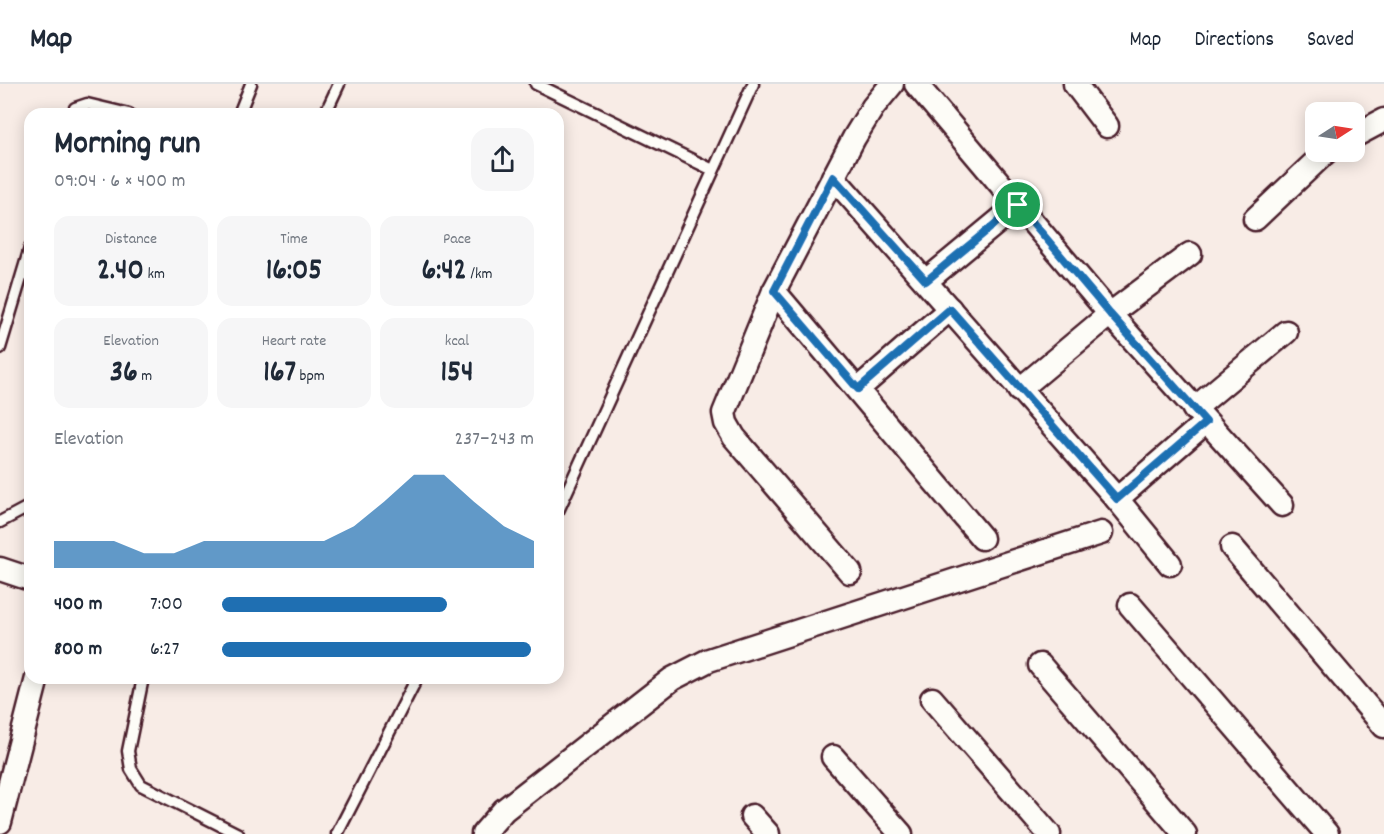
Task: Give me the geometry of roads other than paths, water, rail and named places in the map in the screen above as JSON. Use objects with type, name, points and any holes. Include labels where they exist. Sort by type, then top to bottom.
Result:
[{"type":"street","points":[[850,572],[734,437],[726,423],[724,413],[774,291],[854,138],[873,107],[892,84]]},
{"type":"street","points":[[916,84],[1110,314],[1282,505]]},
{"type":"street","points":[[1075,84],[1107,126]]},
{"type":"street","points":[[1365,130],[1384,120]]},
{"type":"street","points":[[1256,219],[1316,162]]},
{"type":"street","points":[[833,177],[1117,499],[1170,564]]},
{"type":"street","points":[[926,281],[1018,205]]},
{"type":"street","points":[[1019,390],[1110,314],[1190,254]]},
{"type":"street","points":[[774,291],[982,538]]},
{"type":"street","points":[[858,389],[950,309]]},
{"type":"street","points":[[1117,499],[1286,332]]},
{"type":"street","points":[[483,834],[504,810],[672,679],[709,660],[1101,533]]},
{"type":"street","points":[[1232,547],[1384,726]]},
{"type":"street","points":[[0,569],[24,577]]},
{"type":"street","points":[[1130,605],[1327,834]]},
{"type":"street","points":[[1040,665],[1185,834]]},
{"type":"street","points":[[0,822],[35,684]]},
{"type":"street","points":[[932,699],[1049,834]]},
{"type":"street","points":[[833,757],[901,834]]},
{"type":"street","points":[[752,816],[768,834]]},
{"type":"lane","points":[[241,108],[251,84]]},
{"type":"lane","points":[[328,108],[339,84]]},
{"type":"lane","points":[[536,84],[713,170]]},
{"type":"lane","points":[[564,499],[753,84]]},
{"type":"lane","points":[[75,108],[87,104],[104,108]]},
{"type":"lane","points":[[0,348],[24,268]]},
{"type":"lane","points":[[0,522],[24,509]]},
{"type":"lane","points":[[142,684],[128,751],[131,769],[141,785],[238,834]]},
{"type":"lane","points":[[337,834],[414,684]]}]
